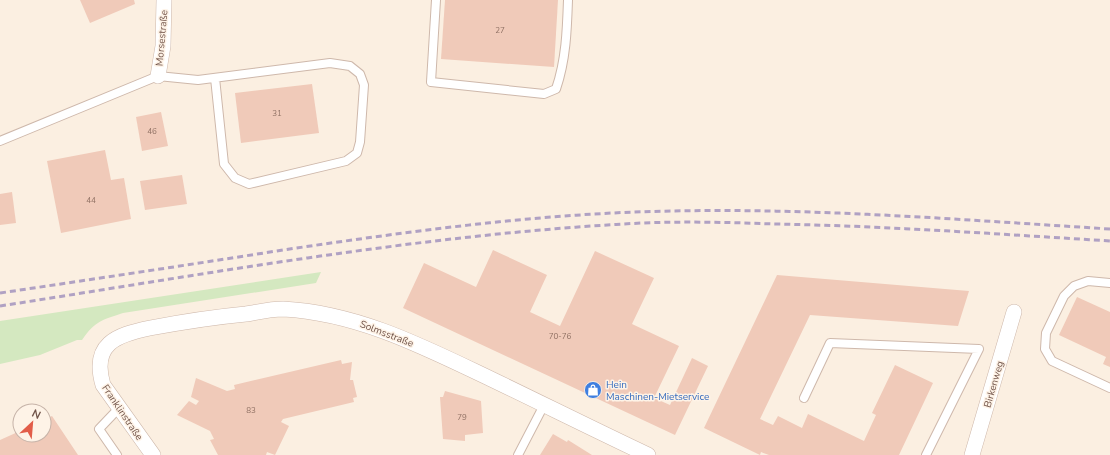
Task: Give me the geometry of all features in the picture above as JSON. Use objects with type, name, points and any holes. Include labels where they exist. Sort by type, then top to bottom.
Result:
[{"type":"street","name":"Morsestraße","points":[[158,76],[163,46],[164,0]]},
{"type":"street","name":"Solmsstraße","points":[[107,344],[118,336],[128,333],[189,320],[281,309],[333,316],[373,326],[432,351],[648,455]]},
{"type":"street","name":"Birkenweg","points":[[972,455],[1014,312]]},
{"type":"street","name":"Franklinstraße","points":[[107,344],[99,361],[99,373],[103,385],[153,455]]},
{"type":"lane","points":[[436,0],[431,82],[544,94],[556,89],[561,74],[566,44],[568,0]]},
{"type":"lane","points":[[0,141],[158,76],[198,80],[330,63],[350,66],[360,74],[364,85],[360,142],[357,153],[346,161],[250,184],[235,178],[224,164],[215,78]]},
{"type":"lane","points":[[1110,283],[1088,281],[1074,286],[1064,296],[1046,333],[1045,349],[1052,361],[1110,388]]},
{"type":"lane","points":[[804,398],[830,343],[979,349],[926,455]]},
{"type":"lane","points":[[518,455],[544,405]]},
{"type":"lane","points":[[117,455],[98,429],[119,408]]},
{"type":"green space","points":[[321,272],[316,283],[123,313],[95,325],[82,340],[77,340],[40,355],[0,364],[0,321]]},
{"type":"building","points":[[80,0],[134,0],[135,4],[90,23]]},
{"type":"building","points":[[445,0],[558,0],[554,67],[441,59]]},
{"type":"building","points":[[312,84],[319,133],[241,143],[235,93]]},
{"type":"building","points":[[161,112],[168,146],[142,151],[136,117]]},
{"type":"building","points":[[105,150],[111,180],[124,178],[131,219],[61,233],[47,161]]},
{"type":"building","points":[[182,175],[187,204],[145,210],[140,181]]},
{"type":"building","points":[[12,192],[16,223],[0,225],[0,194]]},
{"type":"building","points":[[493,250],[547,275],[530,312],[560,326],[595,251],[654,278],[632,324],[679,346],[654,398],[670,405],[692,358],[708,366],[675,435],[403,308],[424,263],[476,287]]},
{"type":"building","points":[[777,275],[969,291],[958,326],[810,315],[760,419],[773,425],[778,416],[802,428],[808,414],[864,441],[876,415],[872,413],[895,365],[933,383],[899,455],[769,455],[761,452],[760,455],[704,428]]},
{"type":"building","points":[[1077,297],[1110,312],[1110,367],[1103,364],[1106,357],[1059,335]]},
{"type":"building","points":[[341,360],[342,364],[352,362],[350,380],[353,380],[357,397],[353,398],[354,402],[283,419],[281,422],[289,426],[275,455],[267,452],[266,455],[218,455],[210,440],[214,439],[210,431],[177,415],[189,401],[196,405],[199,401],[191,397],[196,378],[227,391],[235,389],[234,385]]},
{"type":"building","points":[[445,391],[481,401],[483,433],[465,435],[465,441],[443,439],[440,397],[443,397]]},
{"type":"building","points":[[52,416],[78,455],[0,455],[0,440],[12,435],[12,443],[52,443]]},
{"type":"building","points":[[553,434],[567,442],[568,440],[592,455],[540,455]]},
{"type":"railway","points":[[0,293],[380,236],[526,219],[624,212],[782,211],[1110,229]]},
{"type":"railway","points":[[0,306],[233,269],[388,247],[466,237],[623,224],[698,222],[816,225],[1110,241]]},
{"type":"place","name":"Hein Maschinen-Mietservice","points":[[593,390]]}]
